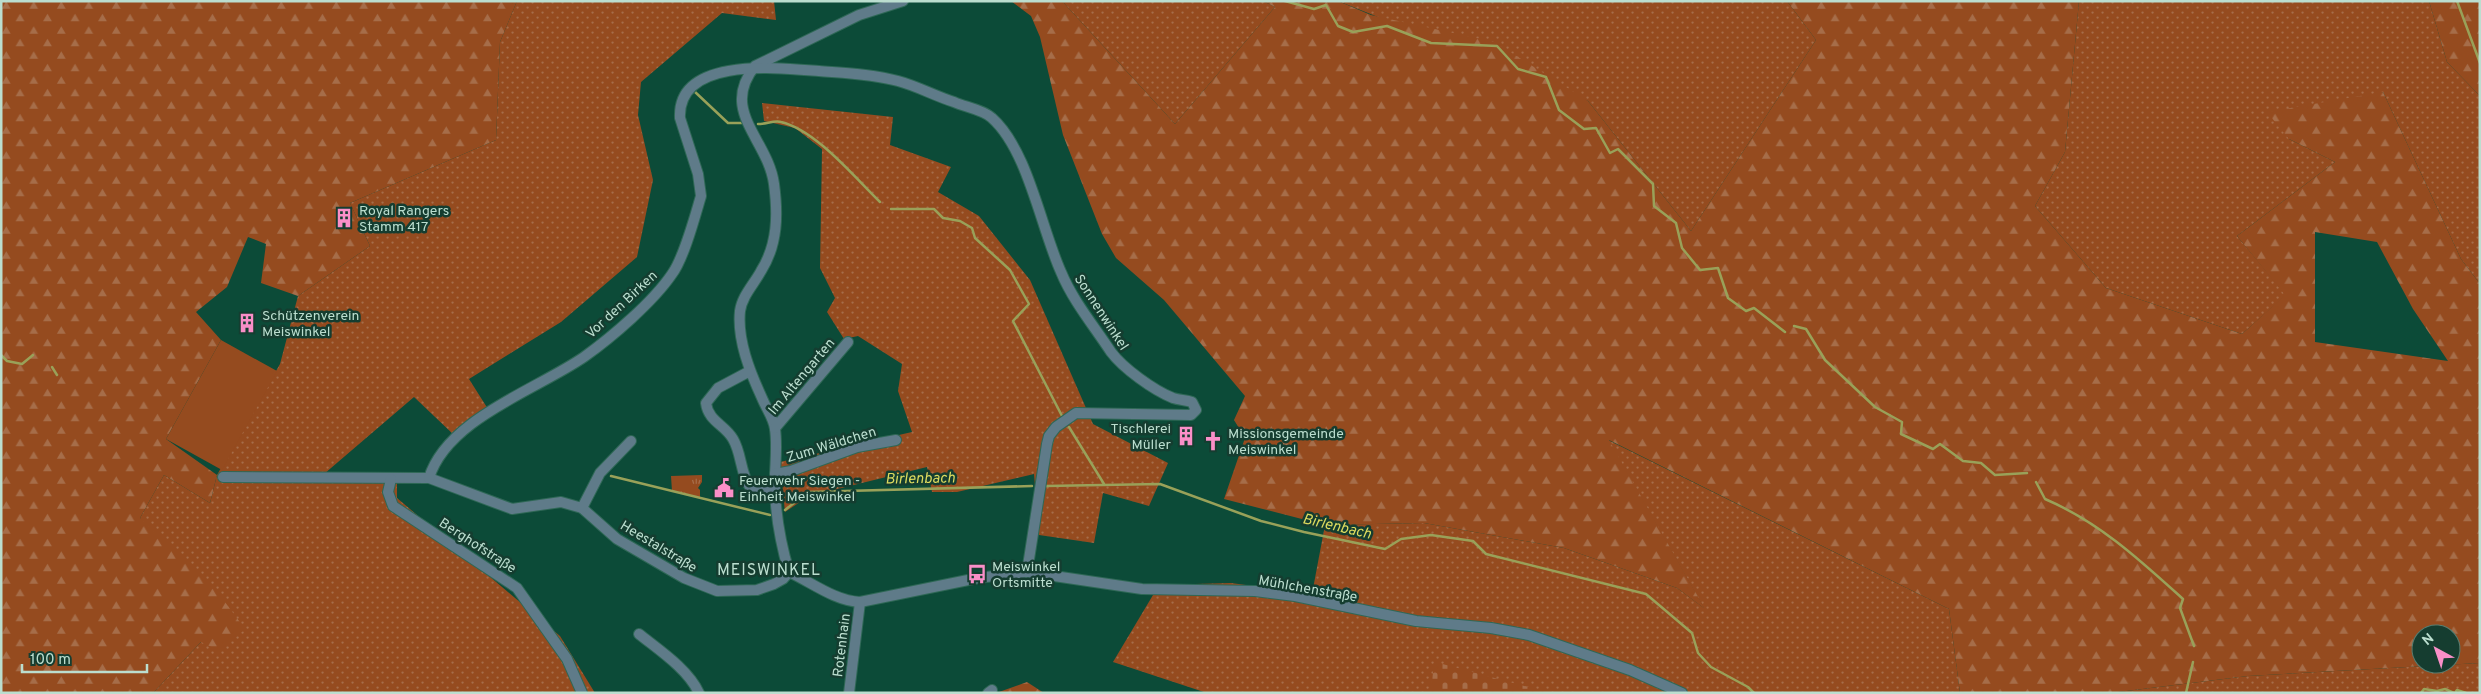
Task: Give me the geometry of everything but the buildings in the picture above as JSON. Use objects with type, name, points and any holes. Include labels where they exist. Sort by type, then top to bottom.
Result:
[{"type":"street","points":[[860,602],[830,593],[789,572],[778,523],[775,491],[775,428],[750,371],[741,327],[741,306],[770,255],[775,233],[776,200],[772,174],[763,149],[746,122],[741,101],[741,90],[745,78],[754,66],[859,15],[903,1]]},
{"type":"street","name":"Vor den Birken","points":[[429,478],[436,460],[457,436],[478,420],[584,356],[633,315],[666,283],[679,260],[700,196],[701,184],[680,118],[680,106],[684,96],[697,82],[731,70],[754,66]]},
{"type":"street","name":"Sonnenwinkel","points":[[754,66],[835,72],[897,80],[991,116],[1009,140],[1024,170],[1065,280],[1111,352],[1117,360],[1143,380],[1173,398],[1192,402],[1195,406],[1196,412],[1191,415],[1076,413],[1056,427],[1049,436],[1047,444],[1026,572]]},
{"type":"street","name":"Im Altengarten","points":[[775,428],[848,342]]},
{"type":"street","points":[[750,371],[718,388],[706,403],[706,409],[711,417],[735,441],[750,488],[775,491]]},
{"type":"street","name":"Zum Wäldchen","points":[[775,474],[858,447],[896,440]]},
{"type":"street","points":[[582,508],[600,473],[631,442]]},
{"type":"street","name":"Heestalstraße","points":[[224,477],[429,478],[512,509],[561,502],[582,508],[617,539],[704,588],[718,591],[757,590],[783,579],[789,572]]},
{"type":"street","name":"Berghofstraße","points":[[391,479],[388,492],[393,506],[517,588],[567,659],[582,693]]},
{"type":"street","name":"Mühlchenstraße","points":[[860,602],[978,578],[1026,572],[1142,589],[1255,591],[1295,596],[1416,621],[1491,628],[1529,635],[1630,670],[1682,693]]},
{"type":"street","name":"Rotenhain","points":[[849,693],[860,602]]},
{"type":"street","points":[[639,634],[665,654],[692,682],[699,693]]},
{"type":"green space","points":[[1,1],[517,1],[500,42],[496,140],[350,203],[370,246],[298,296],[261,283],[266,244],[248,237],[227,287],[196,312],[221,340],[166,439],[217,475],[210,503],[164,475],[140,518],[219,594],[245,629],[220,651],[201,642],[153,693],[1,693]]},
{"type":"green space","points":[[517,1],[774,1],[776,20],[722,13],[641,82],[638,115],[653,180],[637,257],[561,322],[469,379],[488,409],[454,435],[414,397],[324,474],[397,482],[397,498],[560,636],[595,693],[153,693],[201,642],[140,518],[164,475],[210,503],[217,475],[280,364],[298,296],[370,246],[350,203],[496,140],[500,42]]},
{"type":"green space","points":[[1011,1],[1062,1],[1175,124],[1275,7],[1263,1],[1338,1],[1371,15],[1494,42],[1588,101],[1691,231],[1816,40],[1787,1],[2079,1],[2065,152],[2035,206],[2106,288],[2242,334],[2285,295],[2237,236],[2335,162],[2289,139],[2267,112],[2383,92],[2461,259],[2480,284],[2480,663],[2461,664],[2461,624],[2411,624],[2411,667],[2248,676],[2110,693],[1960,693],[1949,609],[1609,440],[1705,609],[1677,588],[1564,548],[1424,523],[1325,525],[1224,499],[1245,438],[1234,420],[1245,396],[1164,300],[1116,258],[1102,234],[1063,135],[1040,37],[1031,16]],"holes":[[[2315,232],[2377,242],[2413,309],[2448,361],[2315,342]]]},
{"type":"green space","points":[[1062,1],[1263,1],[1275,7],[1175,124]]},
{"type":"green space","points":[[1338,1],[1787,1],[1816,40],[1691,231],[1588,101]]},
{"type":"green space","points":[[2079,1],[2429,1],[2447,62],[2480,96],[2480,284],[2461,259],[2383,92],[2289,139],[2335,162],[2237,236],[2286,295],[2242,334],[2106,288],[2035,206],[2065,152]]},
{"type":"green space","points":[[2429,1],[2480,1],[2480,96],[2447,62]]},
{"type":"green space","points":[[762,103],[893,117],[890,145],[951,167],[938,192],[979,216],[1030,280],[1093,424],[1168,463],[1149,506],[1103,493],[1094,543],[1039,535],[1034,474],[957,492],[932,492],[927,467],[809,496],[785,512],[780,462],[912,432],[898,391],[902,364],[858,336],[844,339],[827,312],[835,298],[820,268],[822,149],[795,128],[764,121]]},
{"type":"green space","points":[[221,340],[277,371],[222,470],[166,439]]},
{"type":"green space","points":[[1608,440],[1949,609],[1960,693],[1207,693],[1113,662],[1159,585],[1231,583],[1312,594],[1325,525],[1424,523],[1564,548],[1677,588],[1704,608]]},
{"type":"green space","points":[[702,475],[702,482],[698,488],[700,490],[700,498],[672,491],[671,476]]},
{"type":"green space","points":[[1435,662],[1547,692],[1547,693],[1429,693]]},
{"type":"green space","points":[[2480,663],[2480,693],[2110,693],[2248,676],[2411,667],[2411,674],[2461,674],[2461,664]]},
{"type":"green space","points":[[1027,682],[1044,693],[999,692]]},
{"type":"waterway","points":[[1285,1],[1314,9],[1326,5],[1338,26],[1353,32],[1387,26],[1431,43],[1497,46],[1518,69],[1546,77],[1559,110],[1584,129],[1596,128],[1610,153],[1618,149],[1653,184],[1654,206],[1676,223],[1682,248],[1700,270],[1718,268],[1728,298],[1746,311],[1754,308],[1785,332]]},
{"type":"waterway","points":[[2457,1],[2480,63]]},
{"type":"waterway","points":[[694,91],[728,123],[744,123]]},
{"type":"waterway","points":[[758,124],[776,121],[808,134],[834,156],[880,202]]},
{"type":"waterway","points":[[891,209],[934,209],[943,218],[960,221],[972,228],[975,238],[1010,270],[1029,304],[1013,321],[1062,416]]},
{"type":"waterway","points":[[1794,326],[1806,329],[1825,360],[1875,407],[1902,422],[1901,434],[1933,449],[1940,444],[1963,461],[1981,463],[1995,475],[2027,473]]},
{"type":"waterway","points":[[1,355],[7,361],[22,364],[33,355]]},
{"type":"waterway","points":[[52,367],[57,375]]},
{"type":"waterway","points":[[1069,427],[1104,484]]},
{"type":"waterway","name":"Birlenbach","points":[[611,476],[770,515]]},
{"type":"waterway","points":[[2036,482],[2045,499],[2065,508],[2101,530],[2135,556],[2183,599],[2180,608],[2194,646]]},
{"type":"waterway","name":"Birlenbach","points":[[1045,486],[1160,484],[1261,521],[1385,549],[1401,539],[1431,535],[1473,541],[1486,554],[1646,594],[1692,633],[1698,653],[1711,667],[1748,687],[1754,693]]},
{"type":"waterway","name":"Birlenbach","points":[[785,510],[808,492],[1032,486]]},
{"type":"waterway","points":[[2186,693],[2193,662]]},
{"type":"waterway","name":"Birlenbach","points":[[2421,693],[2424,689],[2437,691],[2445,689],[2454,693]]},
{"type":"waterway","name":"Birlenbach","points":[[2455,693],[2457,690],[2466,693]]},
{"type":"place","name":"Royal Rangers Stamm 417","points":[[344,218]]},
{"type":"place","name":"Schützenverein Meiswinkel","points":[[247,323]]},
{"type":"place","name":"Tischlerei Müller","points":[[1186,436]]},
{"type":"place","name":"Missionsgemeinde Meiswinkel","points":[[1213,441]]},
{"type":"place","name":"Feuerwehr Siegen - Einheit Meiswinkel","points":[[724,488]]},
{"type":"place","name":"Meiswinkel Ortsmitte","points":[[977,574]]},
{"type":"district","name":"MEISWINKEL","points":[[769,569]]}]
